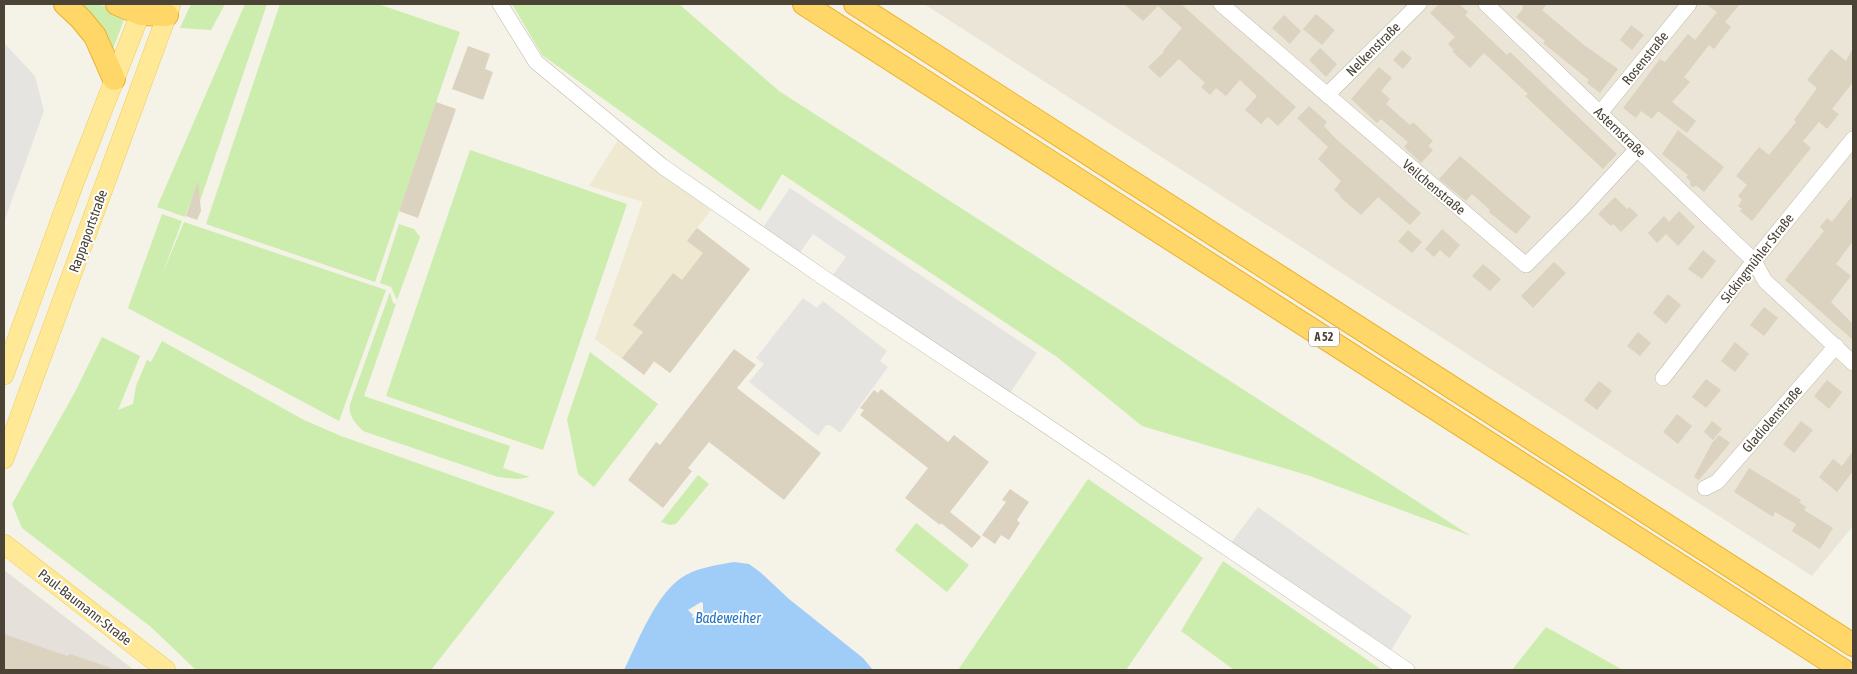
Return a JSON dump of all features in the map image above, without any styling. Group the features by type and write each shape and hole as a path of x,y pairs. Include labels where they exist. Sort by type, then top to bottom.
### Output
{"highway":[{"path":"65,4 95,36 114,79"},
{"path":"117,4 155,8"},
{"name":"A 52","path":"804,4 1843,670"},
{"name":"A 52","path":"855,4 1853,645"}],"main road":[{"path":"4,375 114,79 155,8"},
{"name":"Rappaportstraße","path":"4,459 155,8"},
{"name":"Paul-Baumann-Straße","path":"4,544 166,670"}],"street":[{"path":"500,4 536,62 662,166 824,278 1028,413 1407,670"},
{"name":"Veilchenstraße","path":"1221,4 1526,265 1580,211 1637,149"},
{"name":"Nelkenstraße","path":"1327,95 1419,4"},
{"name":"Asternstraße","path":"1486,4 1754,261"},
{"name":"Rosenstraße","path":"1600,113 1689,4"},
{"name":"Sickingmühler Straße","path":"1663,378 1754,261 1853,139"},
{"path":"1754,261 1765,281 1853,363"},
{"name":"Gladiolenstraße","path":"1705,488 1717,482 1836,346"}],"shaded area":[{"path":"924,4 1853,4 1853,526 1812,576"},
{"path":"4,43 35,76 44,111 4,222"},
{"path":"618,140 711,210 697,228 750,269 670,373 654,362 644,375 595,339 643,202 589,186"},
{"path":"790,188 1037,353 1008,396 832,276 846,257 813,234 799,254 762,229"},
{"path":"803,298 817,308 823,301 887,351 880,361 888,367 840,433 830,425 826,425 818,436 749,382 764,364 756,358"},
{"path":"1258,507 1412,616 1390,652 1230,544"},
{"path":"4,570 134,670 4,670"}],"green space":[{"path":"76,4 98,4 123,13 125,17 113,49"},
{"path":"191,4 225,4 211,30 180,28"},
{"path":"245,4 267,4 200,201 192,198 185,217 157,207"},
{"path":"280,4 378,4 460,32 375,282 206,224"},
{"path":"512,4 679,4 779,91 1471,536 1310,476 1142,426 1057,357 782,174 760,211 542,55"},
{"path":"470,150 627,204 543,450 386,396"},
{"path":"162,214 182,221 162,275 184,222 386,290 339,421 128,308"},
{"path":"399,224 414,229 420,237 397,300 391,287 380,283"},
{"path":"390,292 393,303 396,304 364,396 510,446 503,468 530,477 518,479 498,477 363,431 355,422 350,412 350,404"},
{"path":"102,337 140,356 118,410 133,404 136,386 147,360 151,362 162,341 304,420 341,436 555,512 431,670 196,670 151,627 22,528 12,504 75,392"},
{"path":"590,352 658,404 594,487 578,474 567,419"},
{"path":"698,475 709,484 676,524 670,525 661,522"},
{"path":"1088,479 1203,558 1126,670 958,670"},
{"path":"916,523 969,565 947,592 895,550"},
{"path":"1223,561 1382,670 1234,670 1181,631"},
{"path":"1546,627 1623,670 1512,670"}],"water":[{"name":"Badeweiher","path":"734,562 749,564 760,572 789,599 863,658 873,670 624,670 657,604 676,582 697,570"}],"pier":[{"path":"701,602 703,603 703,618 692,617 693,615 688,610"}],"building":[{"path":"1124,4 1181,4 1296,107 1278,126 1268,117 1261,124 1245,110 1257,96 1240,80 1226,96 1216,88 1210,95 1201,87 1205,83 1179,59 1160,78 1148,67 1164,52 1182,28 1158,6 1143,21"},
{"path":"1439,4 1459,4 1468,12 1465,15 1507,55 1510,52 1617,154 1603,169 1525,96 1528,94 1484,53 1470,68 1452,51 1454,50 1448,44 1455,37 1430,13"},
{"path":"1522,4 1547,4 1542,10 1584,45 1618,69 1600,93 1587,83 1589,80 1543,43 1545,41 1516,17 1523,9"},
{"path":"1706,4 1740,4 1725,22 1731,27 1714,49 1709,45 1684,77 1690,82 1672,102 1696,121 1687,133 1658,111 1652,119 1641,111 1636,118 1623,108 1660,59 1665,62 1688,34 1695,40 1717,12"},
{"path":"1316,14 1335,30 1322,45 1303,29"},
{"path":"1284,15 1301,31 1290,44 1272,28"},
{"path":"1631,25 1644,35 1632,50 1620,40"},
{"path":"468,46 490,54 485,69 493,72 483,100 452,89"},
{"path":"1320,48 1337,64 1326,77 1309,60"},
{"path":"1853,48 1853,82 1832,109 1839,114 1827,129 1819,122 1803,141 1811,148 1752,221 1740,211 1742,209 1738,206 1742,200 1738,196 1747,185 1736,176 1759,147 1769,155 1796,122 1794,120 1817,88 1807,80 1831,49 1846,61"},
{"path":"1402,50 1412,58 1403,69 1393,60"},
{"path":"1379,67 1392,78 1381,91 1390,99 1386,104 1410,125 1413,122 1433,141 1428,146 1433,150 1421,163 1404,147 1408,142 1381,119 1377,123 1351,99"},
{"path":"436,102 456,109 418,218 399,211"},
{"path":"1309,106 1327,122 1324,126 1335,138 1421,213 1410,225 1378,197 1361,215 1334,190 1341,181 1318,159 1328,147 1297,118"},
{"path":"1678,130 1724,167 1704,192 1697,186 1691,187 1690,181 1686,177 1688,175 1662,154"},
{"path":"1460,156 1531,217 1516,234 1489,212 1490,210 1472,194 1466,201 1439,179"},
{"path":"198,181 201,211 197,220 186,216"},
{"path":"1853,195 1853,241 1836,264 1851,276 1831,302 1853,324 1853,340 1785,280 1824,231 1820,227 1827,218 1832,222"},
{"path":"1615,197 1627,209 1629,207 1638,215 1621,232 1598,214"},
{"path":"1679,211 1695,227 1678,246 1666,234 1657,243 1648,233 1664,216 1669,222"},
{"path":"697,228 750,269 670,373 654,361 644,375 622,358 643,332 633,325 673,273 682,280 703,253 687,241"},
{"path":"1442,229 1460,245 1449,258 1440,250 1434,257 1425,249"},
{"path":"1408,230 1422,242 1412,253 1398,241"},
{"path":"1703,250 1716,261 1702,279 1688,269"},
{"path":"1554,262 1566,273 1533,308 1521,296"},
{"path":"1483,264 1501,279 1490,291 1472,276"},
{"path":"1668,294 1681,305 1666,324 1653,313"},
{"path":"1764,307 1778,318 1764,336 1750,325"},
{"path":"1638,332 1651,343 1640,356 1627,346"},
{"path":"1735,342 1749,354 1735,372 1721,361"},
{"path":"734,349 756,365 737,388 821,453 784,500 709,442 688,468 692,471 663,508 628,480 656,442 660,445"},
{"path":"1706,379 1721,390 1706,408 1692,397"},
{"path":"1827,380 1842,392 1829,409 1814,396"},
{"path":"1599,381 1612,391 1597,410 1584,400"},
{"path":"881,389 948,442 954,435 989,462 950,512 981,537 972,548 905,498 928,468 860,415 864,410 860,408 874,390 878,393"},
{"path":"1677,414 1692,426 1678,444 1663,432"},
{"path":"1712,421 1722,429 1713,440 1704,432"},
{"path":"1801,421 1813,430 1794,453 1783,444"},
{"path":"1719,435 1730,443 1699,480 1694,477 1712,443"},
{"path":"1853,451 1853,471 1837,492 1819,477 1833,459 1842,466"},
{"path":"1749,468 1801,500 1799,502 1806,507 1804,510 1833,528 1820,549 1792,531 1796,524 1775,512 1773,517 1734,492"},
{"path":"1010,489 1029,502 1017,520 1020,523 1009,540 1001,535 995,544 982,535 1006,502 1002,500"},
{"path":"4,634 67,656 70,654 111,668 111,670 4,670"}]}
